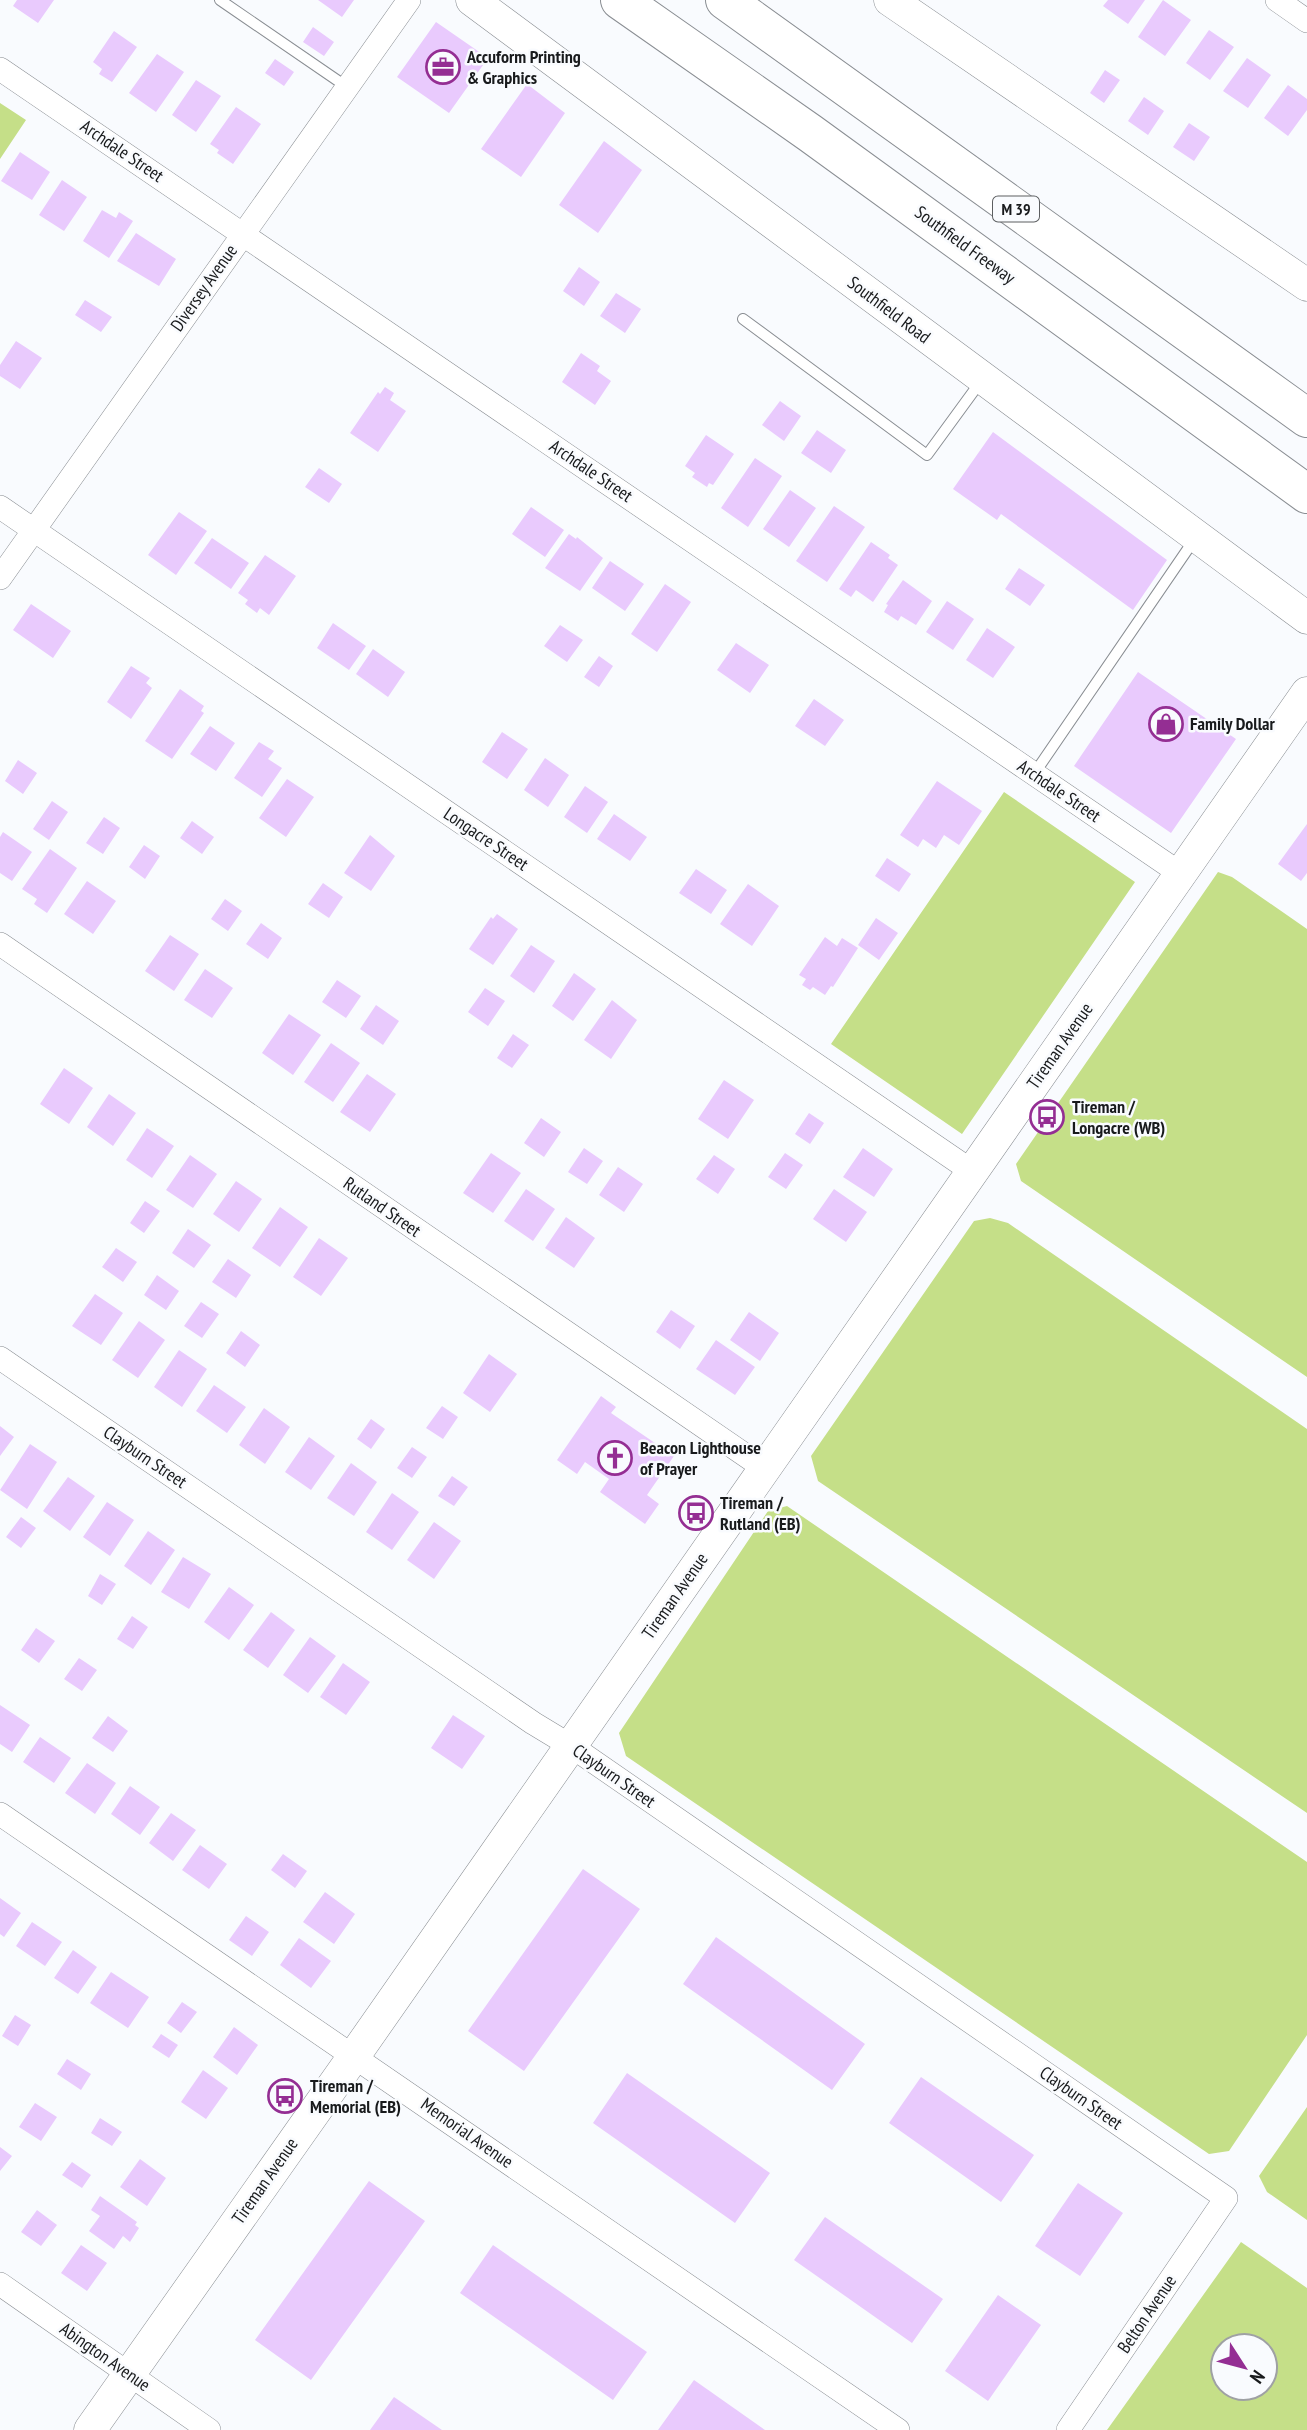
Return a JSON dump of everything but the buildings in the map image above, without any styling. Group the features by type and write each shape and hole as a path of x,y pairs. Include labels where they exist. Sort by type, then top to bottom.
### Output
{"highway":[{"name":"Southfield Freeway","path":"620,0 810,133 1307,494"},
{"name":"M 39","path":"724,0 1307,418"}],"street":[{"name":"Diversey Avenue","path":"0,578 409,0"},
{"name":"Southfield Road","path":"472,0 1307,618"},
{"path":"890,0 1307,285"},
{"path":"1277,0 1307,21"},
{"name":"Archdale Street","path":"0,69 1181,874"},
{"name":"Longacre Street","path":"0,507 973,1172"},
{"name":"Tireman Avenue","path":"90,2430 1307,693"},
{"name":"Rutland Street","path":"0,944 764,1468"},
{"name":"Clayburn Street","path":"0,1358 571,1746 1226,2198"},
{"name":"Memorial Avenue","path":"0,1814 898,2430"},
{"name":"Belton Avenue","path":"1068,2430 1226,2198"},
{"name":"Abington Avenue","path":"0,2284 209,2430"}],"lane":[{"path":"220,0 346,88"},
{"path":"743,319 926,455 983,379"},
{"path":"1034,774 1196,537"}],"green space":[{"path":"0,103 26,120 0,159"},
{"path":"1004,792 1135,882 962,1134 831,1044"},
{"path":"1218,872 1232,877 1307,929 1307,1377 1021,1181 1016,1164"},
{"path":"990,1218 1008,1223 1307,1429 1307,1813 818,1481 811,1456 974,1221"},
{"path":"787,1506 1307,1862 1307,2035 1229,2151 1209,2154 626,1756 619,1733 768,1511"},
{"path":"1307,2107 1307,2220 1267,2192 1259,2176"},
{"path":"1241,2242 1307,2288 1307,2430 1107,2430"}],"place":[{"name":"Accuform Printing & Graphics","path":"443,67"},
{"name":"Family Dollar","path":"1166,724"},
{"name":"Tireman / Longacre (WB)","path":"1047,1117"},
{"name":"Beacon Lighthouse of Prayer","path":"615,1458"},
{"name":"Tireman / Rutland (EB)","path":"696,1513"},
{"name":"Tireman / Memorial (EB)","path":"285,2096"}]}
